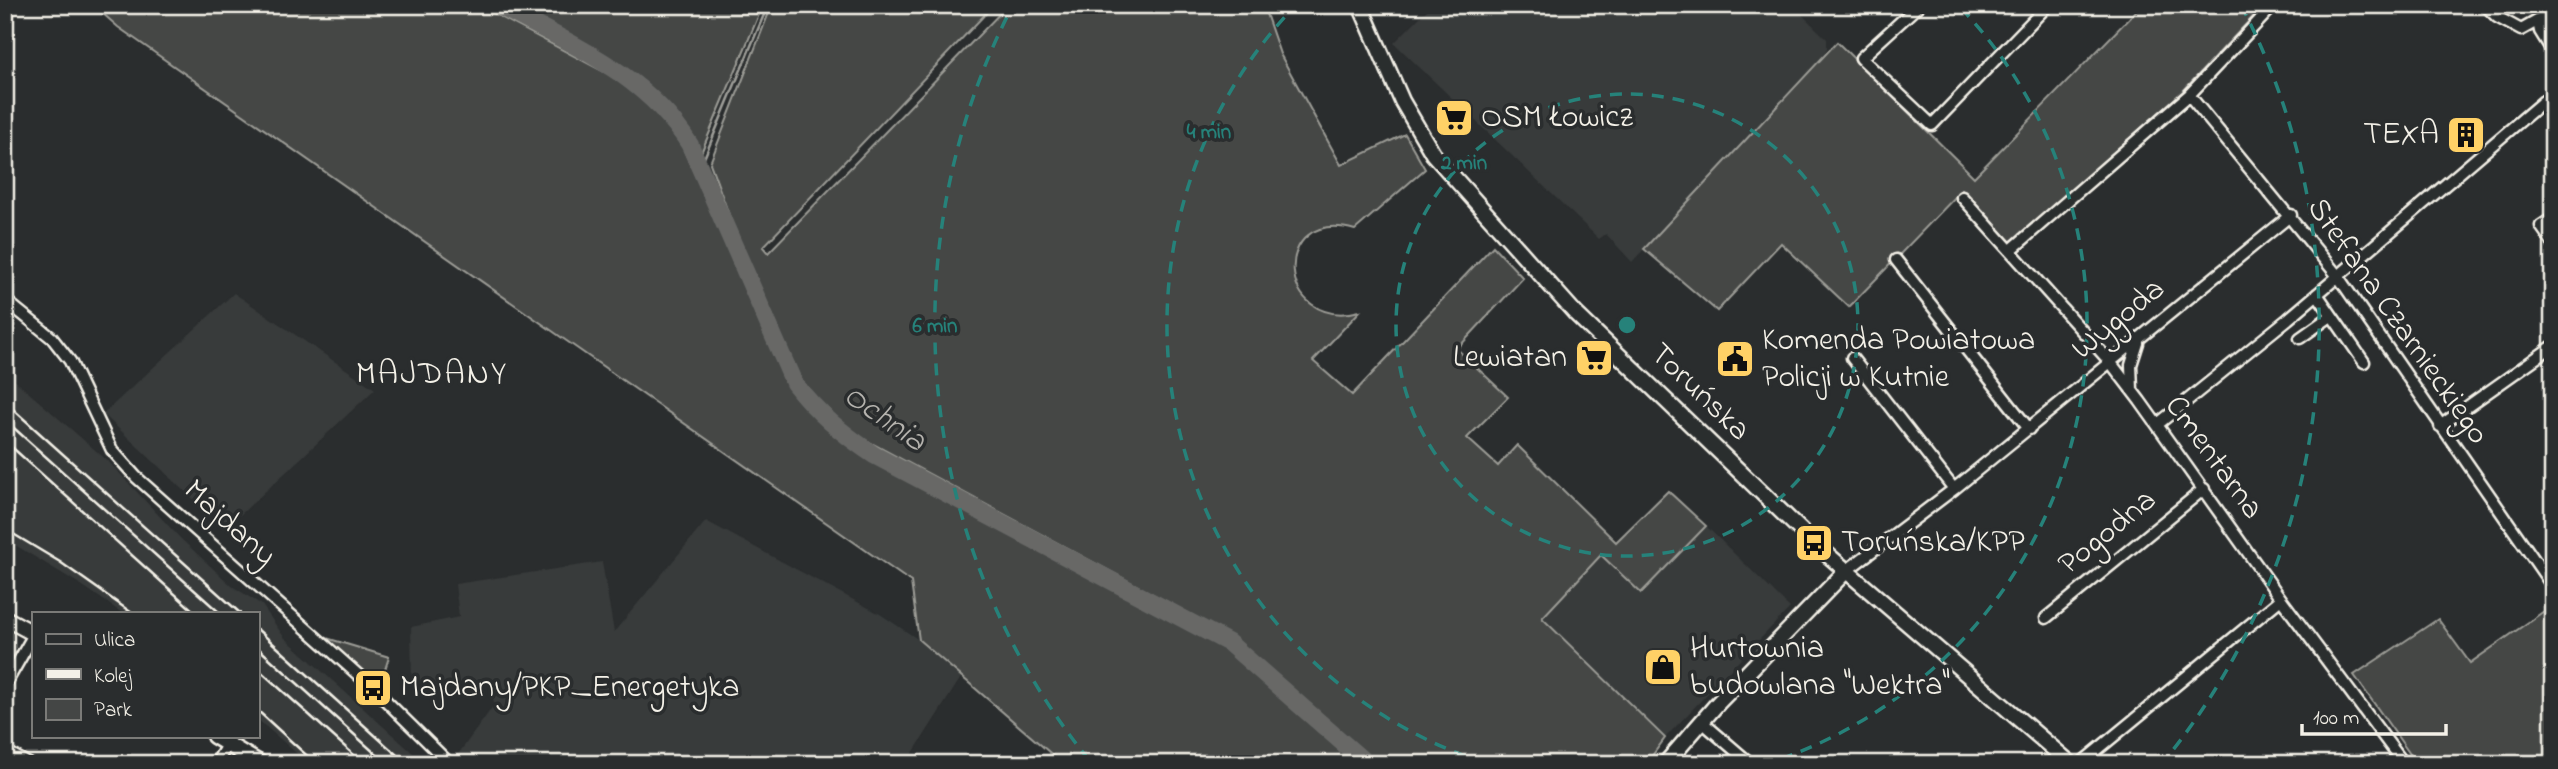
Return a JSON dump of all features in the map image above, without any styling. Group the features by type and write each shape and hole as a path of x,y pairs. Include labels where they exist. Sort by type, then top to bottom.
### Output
{"street":[{"name":"Toruńska","path":"1360,5 1402,101 1433,154 1576,314 1846,571 2071,764"},
{"path":"1919,5 1861,58 1933,125 2048,5"},
{"path":"2011,250 2189,94 2274,5"},
{"path":"2485,5 2497,17 2521,30 2553,12"},
{"path":"2538,22 2540,31 2553,52"},
{"path":"2158,425 2553,93"},
{"name":"Stefana Czarnieckiego","path":"2189,94 2291,215 2337,275 2553,587"},
{"name":"Cmentarna","path":"1962,197 2111,363 2404,764"},
{"name":"Wygoda","path":"1665,764 1701,721 1846,571 2029,429 2291,215"},
{"path":"2553,218 2541,226 2553,243"},
{"path":"1896,260 2029,429"},
{"path":"2317,294 2364,362"},
{"name":"Majdany","path":"5,300 52,338 70,361 112,450 136,477 373,688 450,764"},
{"path":"2300,338 2331,316"},
{"path":"2132,390 2131,365 2139,340"},
{"path":"2440,426 2553,346"},
{"path":"1852,358 1954,489"},
{"name":"Pogodna","path":"2046,618 2204,489"},
{"path":"2080,764 2281,599"},
{"path":"5,618 32,634"},
{"path":"5,685 32,637"},
{"path":"1701,721 1751,764"},
{"path":"218,738 261,764"},
{"path":"216,764 228,743"},
{"path":"5,751 29,764"}],"shaded area":[{"path":"1432,5 1792,5 1827,39 1827,49 1821,59 1632,262 1606,234 1599,239 1394,43"},
{"path":"234,293 375,389 225,529 103,414"},
{"path":"5,372 109,462 180,538 232,586 262,605 284,637 425,764 309,764 259,721 259,612 121,612 5,539"},
{"path":"706,521 880,614 919,640 962,676 906,764 465,764 456,757 494,705 491,683 412,684 411,627 459,617 455,584 602,562 614,632"},
{"name":"Hurtownia budowlana \"Wektra\"","path":"1706,526 1790,608 1665,738 1542,618 1601,555 1641,593"}],"green space":[{"path":"93,5 478,5 612,76 655,109 682,146 783,370 805,407 840,439 876,462 1129,594 1223,647 1357,764 1063,764 919,640 911,582 118,27"},
{"path":"510,5 763,5 701,153 679,119 647,85 606,57"},
{"path":"772,5 994,5 763,247 768,253 1008,5 1263,5 1280,54 1341,165 1405,134 1425,169 1355,230 1327,227 1308,236 1297,251 1294,270 1299,289 1312,304 1332,313 1360,311 1313,361 1352,395 1493,246 1523,278 1457,349 1508,397 1467,438 1498,466 1517,445 1616,542 1668,491 1706,526 1641,593 1601,555 1542,618 1665,738 1646,764 1375,764 1222,631 845,429 806,390 796,371 772,314 753,280 710,163"},
{"path":"2142,5 2264,5 2182,92 2012,243 1962,190 1849,307 1781,243 1717,311 1644,249 1837,42 1974,177"},
{"path":"2547,609 2553,616 2553,764 2417,764 2354,675 2438,619 2470,663"},
{"path":"323,637 389,657 380,685 378,686"}],"waterway":[{"name":"Ochnia","path":"498,5 604,63 651,98 672,120 690,145 794,383 831,422 874,455 1229,643 1367,764"},
{"path":"700,168 768,5"}],"railway":[{"path":"5,402 239,612"},
{"path":"5,420 219,612"},
{"path":"5,441 195,612"},
{"path":"5,529 60,562 131,612"},
{"path":"259,631 407,764"},
{"path":"259,649 387,764"},
{"path":"259,670 364,764"},
{"path":"259,712 316,764"}],"place":[{"name":"OSM Łowicz","path":"1454,118"},
{"name":"TEXA","path":"2466,135"},
{"name":"Lewiatan","path":"1594,358"},
{"name":"Komenda Powiatowa Policji w Kutnie","path":"1735,359"},
{"name":"Toruńska/KPP","path":"1814,543"},
{"name":"Hurtownia budowlana \"Wektra\"","path":"1663,667"},
{"name":"Majdany/PKP_Energetyka","path":"373,688"}],"district":[{"name":"MAJDANY","path":"432,375"}]}
